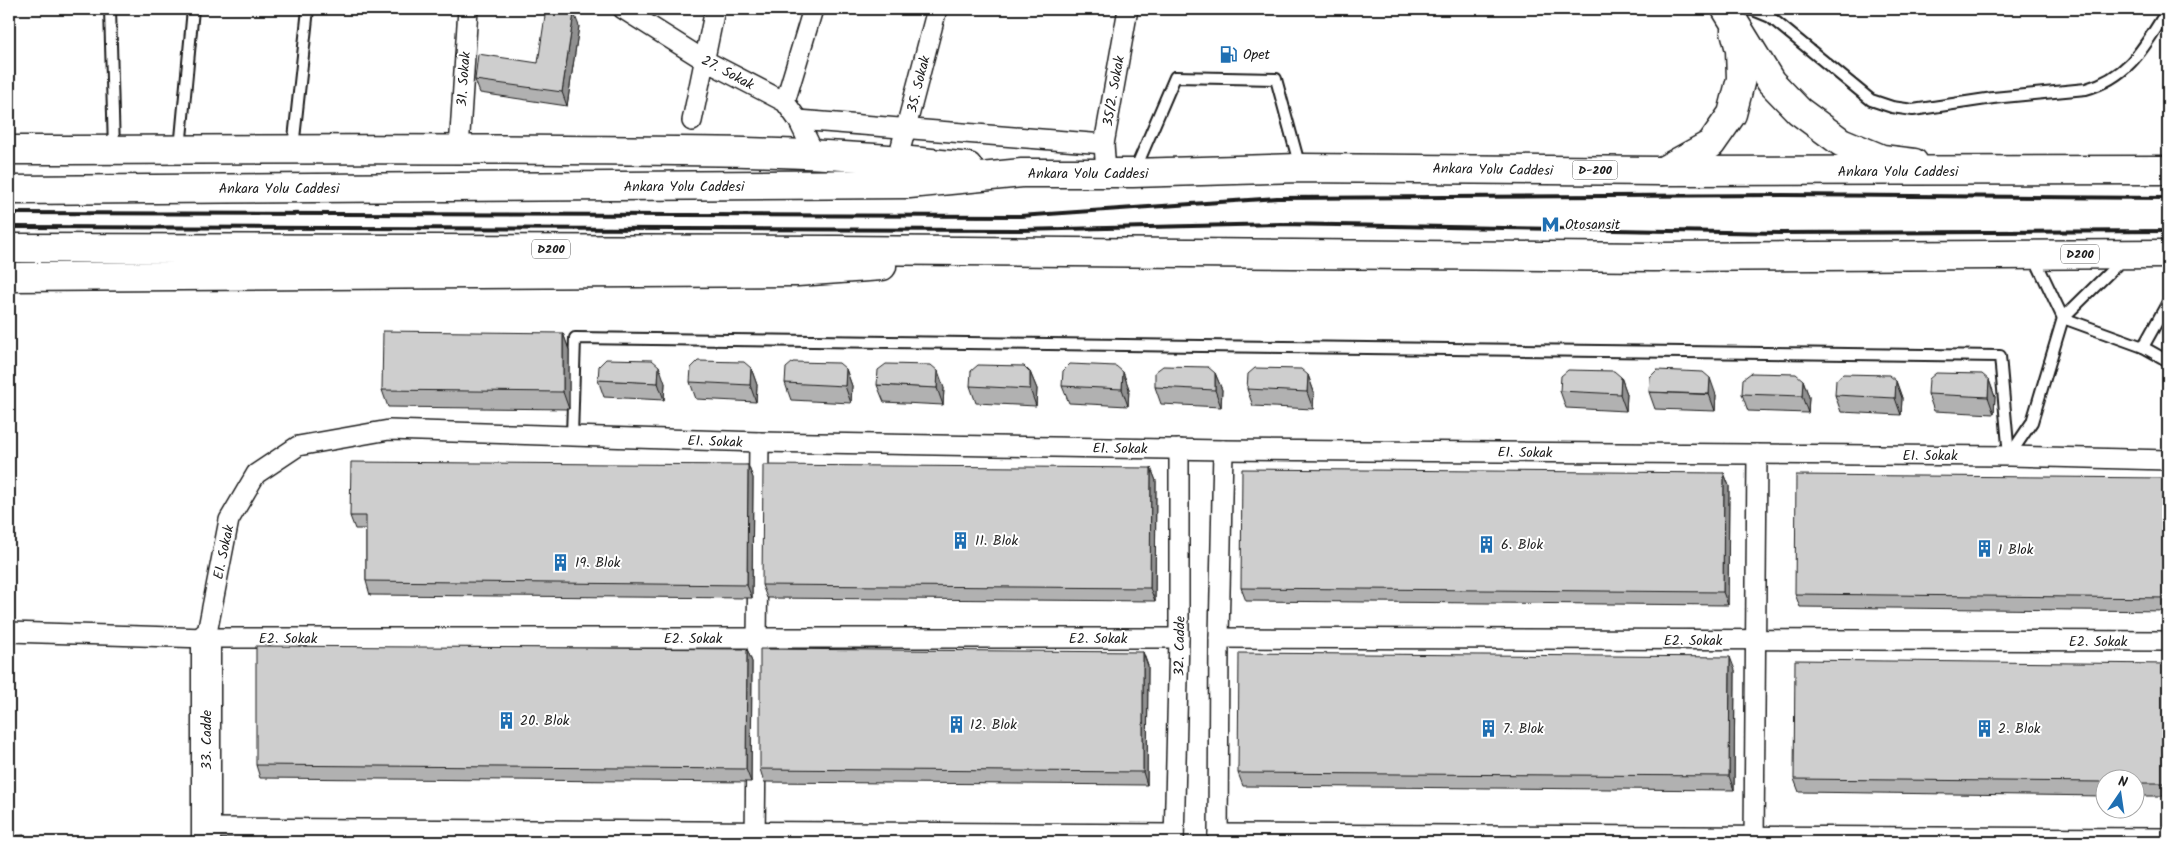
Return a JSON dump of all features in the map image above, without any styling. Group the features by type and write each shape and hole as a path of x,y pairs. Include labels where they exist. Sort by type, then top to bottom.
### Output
{"main road":[{"path":"1662,171 1711,144 1732,114 1741,79 1740,50 1733,12"},
{"path":"1733,12 1771,82 1799,111 1841,142 1882,159 1986,171"},
{"path":"9,150 459,149 814,153 898,158 1022,173"},
{"name":"Ankara Yolu Caddesi","path":"9,190 909,184 1022,173 1133,173 1300,168 1662,171 2168,170"},
{"name":"D200","path":"9,248 1093,252"},
{"path":"9,277 797,272 1093,252 1653,257 2032,254"},
{"name":"D200","path":"2032,254 2168,254"},
{"name":"33. Cadde","path":"206,638 206,835"}],"street":[{"name":"31. Sokak","path":"459,149 468,9"},
{"name":"27. Sokak","path":"623,9 704,60 785,102 798,120 814,153"},
{"path":"692,121 715,9"},
{"path":"785,102 812,9"},
{"name":"35. Sokak","path":"898,158 907,130 937,9"},
{"name":"35/2. Sokak","path":"1106,173 1104,144 1128,9"},
{"path":"798,120 1104,144"},
{"name":"E1. Sokak","path":"206,638 229,520 256,474 298,446 389,430 759,442 1223,450 2009,456 2168,460"},
{"path":"755,837 759,442"},
{"name":"32. Cadde","path":"1174,838 1179,638 1179,449"},
{"path":"1223,450 1219,638 1218,838 2168,838"},
{"path":"1754,839 1757,454"},
{"name":"E2. Sokak","path":"9,632 206,638 1179,638"},
{"name":"E2. Sokak","path":"1219,638 2168,641"},
{"path":"206,835 1174,838"}],"lane":[{"path":"110,9 114,150"},
{"path":"180,150 193,9"},
{"path":"293,149 308,9"},
{"path":"1733,12 1753,10 1770,17 1871,100 1892,107 1913,110 1993,98 2086,89 2097,86 2108,81 2129,66 2138,56 2168,9"},
{"path":"1133,173 1175,77 1276,79 1300,168"},
{"path":"2032,254 2063,318 2143,347 2168,361"},
{"path":"2009,456 2032,422 2063,318 2128,254"},
{"path":"2143,347 2168,302"},
{"path":"572,436 575,338 2000,356 2009,456"}],"building":[{"path":"546,9 574,13 562,92 475,80 478,54 538,63"},
{"path":"383,331 563,333 563,392 382,390"},
{"path":"606,359 652,360 659,366 658,383 598,380 599,366"},
{"path":"698,361 744,362 751,368 750,385 690,382 691,368"},
{"path":"793,362 839,363 846,369 845,386 785,383 786,368"},
{"path":"886,364 931,365 938,371 937,388 877,385 878,370"},
{"path":"1070,364 1116,366 1123,372 1122,389 1062,386 1063,371"},
{"path":"978,365 1024,366 1030,372 1030,389 970,386 971,371"},
{"path":"1163,366 1208,367 1215,373 1215,390 1155,387 1155,372"},
{"path":"1255,368 1301,369 1308,375 1307,392 1247,389 1248,374"},
{"path":"1568,370 1614,371 1621,377 1620,394 1560,391 1561,376"},
{"path":"1657,370 1703,372 1710,378 1709,394 1649,392 1650,377"},
{"path":"1751,373 1796,374 1803,380 1802,396 1742,394 1743,379"},
{"path":"1936,373 1982,374 1989,380 1988,397 1928,394 1929,379"},
{"path":"1843,374 1889,375 1896,381 1895,398 1835,395 1836,380"},
{"name":"19. Blok","path":"351,462 748,465 747,585 366,581 366,516 350,516"},
{"name":"11. Blok","path":"763,465 1151,468 1150,588 762,585"},
{"name":"6. Blok","path":"1242,469 1724,473 1723,592 1241,588"},
{"name":"1 Blok","path":"1796,475 2168,478 2168,598 1795,594"},
{"name":"20. Blok","path":"256,646 747,649 746,769 256,765"},
{"name":"12. Blok","path":"760,649 1143,652 1143,772 760,769"},
{"name":"7. Blok","path":"1239,653 1730,657 1729,776 1238,773"},
{"name":"2. Blok","path":"1795,660 2168,664 2168,783 2144,783 2144,768 2094,768 2094,782 1794,779"},
{"path":"24,835 24,842 9,842 9,836"}],"railway":[{"path":"9,213 1020,216 1277,198 1783,195 2168,198"},
{"path":"9,227 1020,230 1281,224 1779,233 2168,231"}],"place":[{"name":"Opet","path":"1229,54"},
{"name":"Otosansit","path":"1551,224"},
{"name":"11. Blok","path":"961,540"},
{"name":"6. Blok","path":"1487,544"},
{"name":"1 Blok","path":"1984,549"},
{"name":"19. Blok","path":"561,562"},
{"name":"20. Blok","path":"506,720"},
{"name":"12. Blok","path":"956,724"},
{"name":"7. Blok","path":"1489,728"},
{"name":"2. Blok","path":"1984,728"}]}
